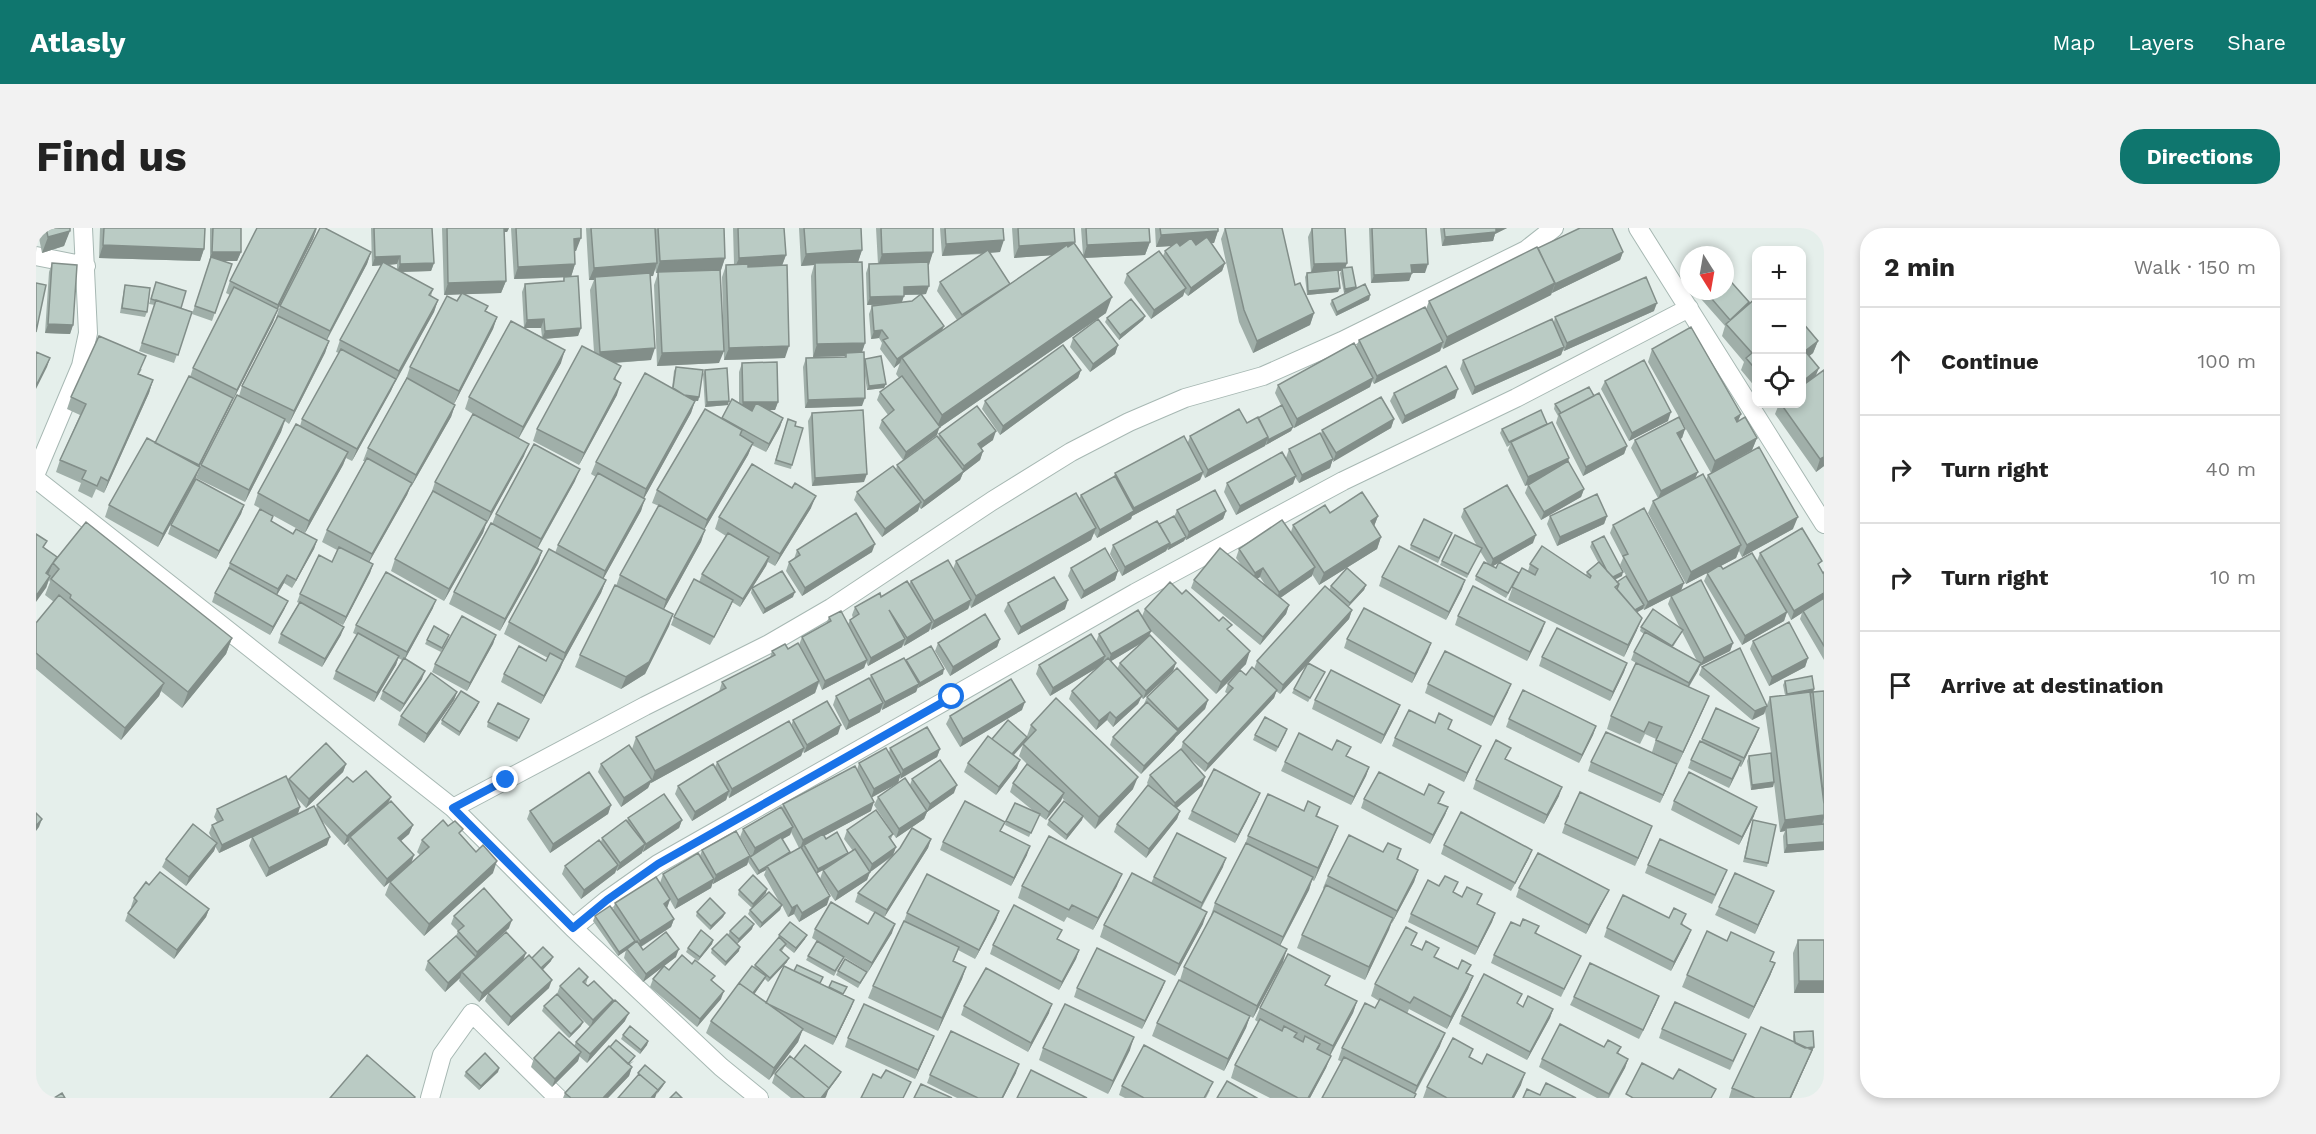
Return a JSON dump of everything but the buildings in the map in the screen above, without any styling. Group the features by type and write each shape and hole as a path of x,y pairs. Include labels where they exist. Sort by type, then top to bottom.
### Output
{"street":[{"path":"36,473 81,366 88,333 83,228"},
{"path":"453,808 645,706 769,644 831,608 992,501 1071,452 1129,422 1185,398 1263,376 1342,341 1526,250 1554,228"},
{"path":"1638,228 1824,524"},
{"path":"36,256 86,266"},
{"path":"573,928 607,900 658,864 1135,593 1343,481 1516,398 1689,308"},
{"path":"36,478 453,808 573,928 721,1067 759,1098"},
{"path":"430,1098 442,1055 472,1013 558,1098"}],"route":[{"path":"506,780 453,808 573,928 607,900 658,864 952,697"}]}
